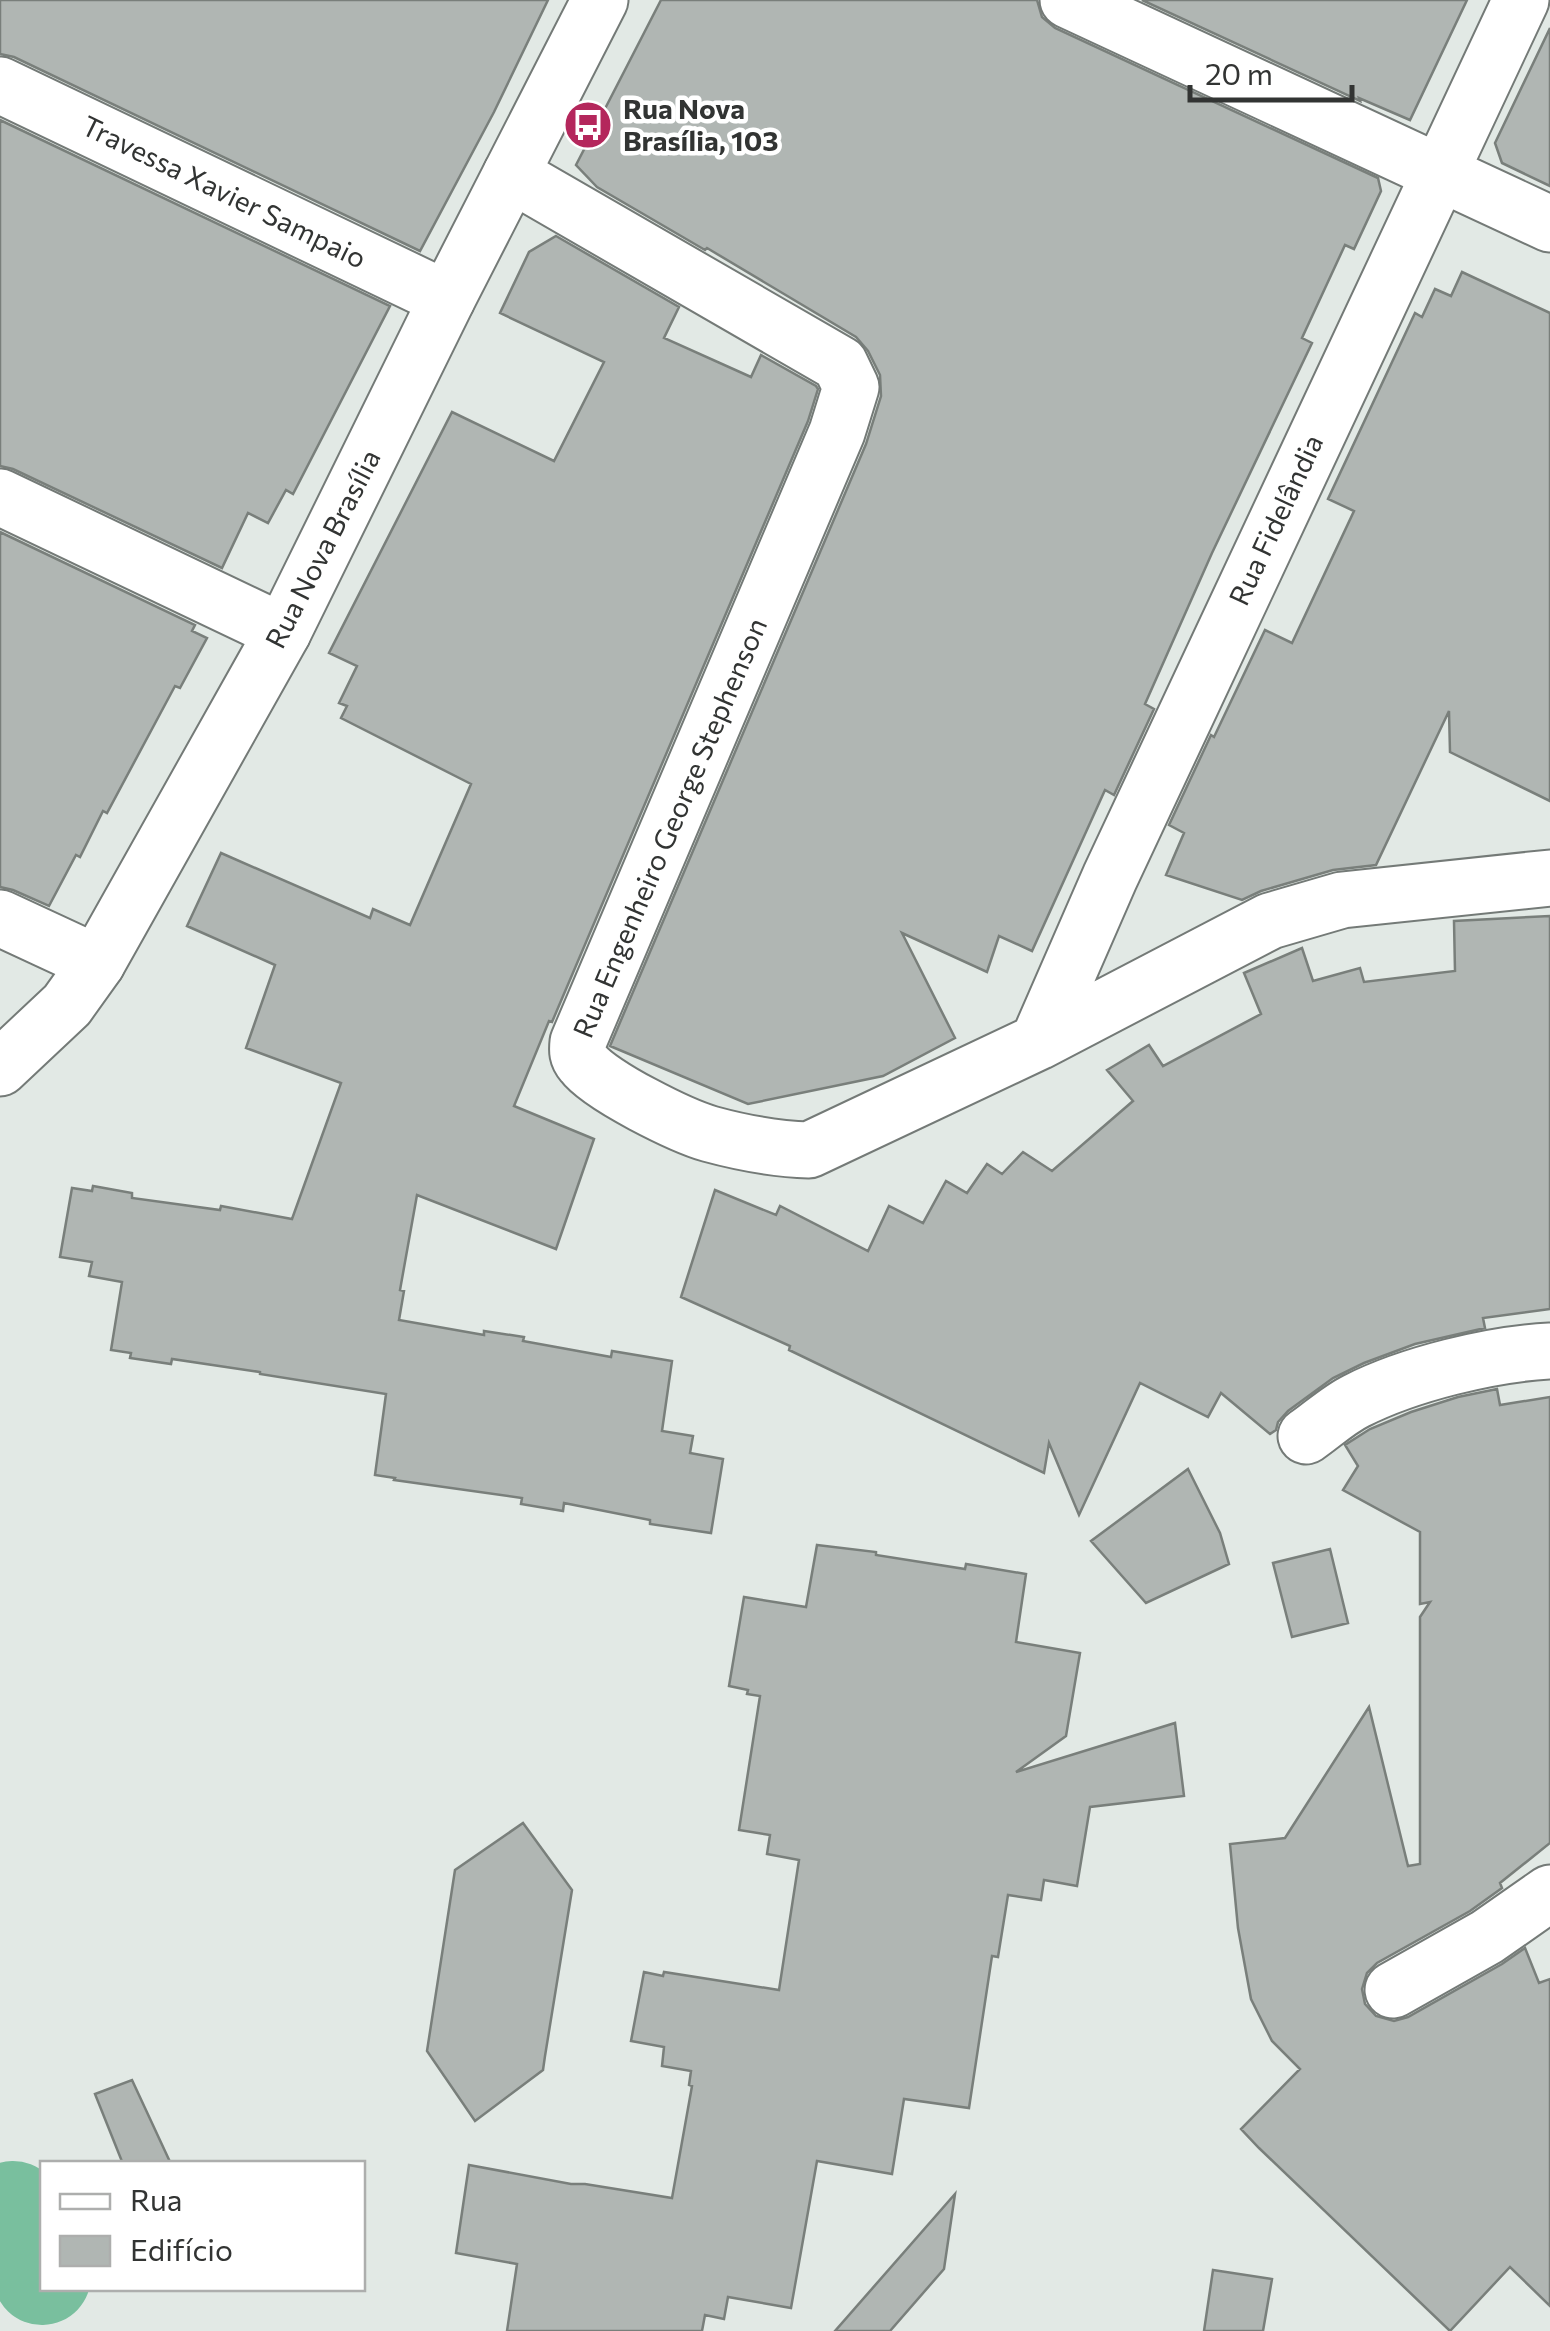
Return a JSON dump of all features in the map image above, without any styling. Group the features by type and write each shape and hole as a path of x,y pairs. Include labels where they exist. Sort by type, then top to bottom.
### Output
{"street":[{"name":"Rua Nova Brasília","path":"0,1068 67,1005 97,963 283,632 600,0"},
{"path":"1068,0 1550,224"},
{"name":"Rua Fidelândia","path":"1038,1042 1110,877 1520,0"},
{"name":"Travessa Xavier Sampaio","path":"0,86 447,299"},
{"name":"Rua Engenheiro George Stephenson","path":"511,174 840,364 852,387 829,450 578,1042 579,1060 589,1070 662,1114 706,1133 770,1148 809,1150 1038,1042 1270,921 1342,900 1550,878"},
{"path":"0,497 283,632"},
{"path":"0,918 97,963"},
{"path":"1306,1436 1354,1402 1407,1380 1521,1352 1550,1350"},
{"path":"1393,1990 1487,1936 1550,1893"}],"building":[{"path":"0,0 548,0 420,251 14,57 0,54"},
{"path":"661,0 1037,0 1042,17 1055,28 1378,178 1381,191 1354,249 1345,245 1302,338 1312,343 1145,704 1154,709 1114,795 1105,790 1032,951 999,936 987,972 902,933 955,1038 883,1076 748,1104 610,1046 866,444 881,396 880,375 856,337 597,187 576,165"},
{"path":"1142,0 1467,0 1410,120 1359,98 1360,101"},
{"path":"1550,28 1550,186 1502,163 1495,143"},
{"path":"0,120 390,306 293,494 286,490 268,523 248,513 222,568 0,466"},
{"path":"556,236 679,307 664,338 751,377 761,355 818,389 808,421 514,1106 594,1139 556,1249 417,1195 400,1290 404,1291 399,1320 484,1335 484,1331 524,1337 523,1341 611,1357 612,1351 672,1361 662,1431 693,1436 690,1453 723,1459 711,1533 650,1524 650,1520 564,1503 563,1511 521,1504 522,1498 375,1475 386,1394 172,1359 171,1364 130,1358 131,1353 111,1350 122,1282 89,1276 92,1262 60,1257 72,1188 92,1191 93,1186 132,1193 132,1198 220,1210 221,1206 292,1219 341,1083 246,1048 275,965 187,926 221,853 370,918 373,909 410,925 471,784 341,718 347,706 339,703 357,666 329,653 452,412 554,461 604,362 500,313 529,252"},
{"path":"1462,272 1550,313 1550,801 1450,752 1449,711 1376,865 1333,870 1242,900 1166,875 1184,833 1169,825 1265,630 1292,643 1354,511 1328,499 1415,313 1422,317 1435,289 1451,296"},
{"path":"0,532 195,625 192,631 207,638 180,688 175,686 107,813 103,811 49,906 0,887"},
{"path":"1550,916 1550,1309 1483,1318 1485,1328 1415,1344 1364,1363 1333,1378 1288,1411 1270,1434 1221,1393 1208,1417 1140,1383 1079,1515 1049,1443 1044,1473 789,1350 790,1346 681,1297 715,1190 776,1215 780,1206 868,1251 889,1206 923,1223 946,1181 967,1193 987,1164 1002,1174 1023,1152 1052,1171 1133,1101 1107,1070 1149,1045 1163,1066 1261,1014 1244,973 1302,948 1313,981 1360,968 1364,982 1455,971 1454,921"},
{"path":"1497,1389 1500,1405 1550,1397 1550,1843 1500,1883 1502,1888 1470,1911 1377,1963 1367,1973 1362,1989 1365,2004 1376,2016 1394,2021 1408,2017 1525,1948 1539,1983 1550,1979 1550,2306 1510,2267 1450,2331 1241,2129 1300,2069 1272,2041 1251,1999 1238,1928 1230,1844 1285,1838 1369,1707 1408,1866 1420,1864 1420,1617 1430,1602 1420,1604 1420,1532 1343,1490 1358,1466 1345,1445 1370,1429 1411,1412"},
{"path":"1188,1469 1220,1533 1229,1564 1146,1603 1091,1541"},
{"path":"817,1545 965,1569 966,1564 1026,1574 1016,1642 1080,1653 1066,1736 1016,1772 1175,1723 1184,1796 1090,1807 1077,1886 1044,1880 1041,1900 1008,1895 998,1957 992,1956 969,2108 904,2099 892,2174 817,2161 791,2308 728,2297 724,2319 705,2315 702,2331 507,2331 517,2264 456,2253 469,2165 672,2198 692,2086 691,2071 662,2066 664,2047 631,2041 644,1972 779,1990 799,1860 767,1854 770,1835 739,1830 760,1696 729,1686 744,1597 806,1607"},
{"path":"1330,1549 1348,1623 1292,1637 1273,1563"},
{"path":"523,1823 572,1890 543,2070 475,2121 427,2051 455,1870"},
{"path":"132,2080 170,2161 122,2161 95,2094"},
{"path":"955,2194 944,2269 890,2331 835,2331"},
{"path":"1213,2270 1272,2279 1263,2331 1204,2331"}],"waterway":[{"path":"13,2210 40,2271"}],"place":[{"name":"Rua Nova Brasília, 103","path":"588,125"}]}
